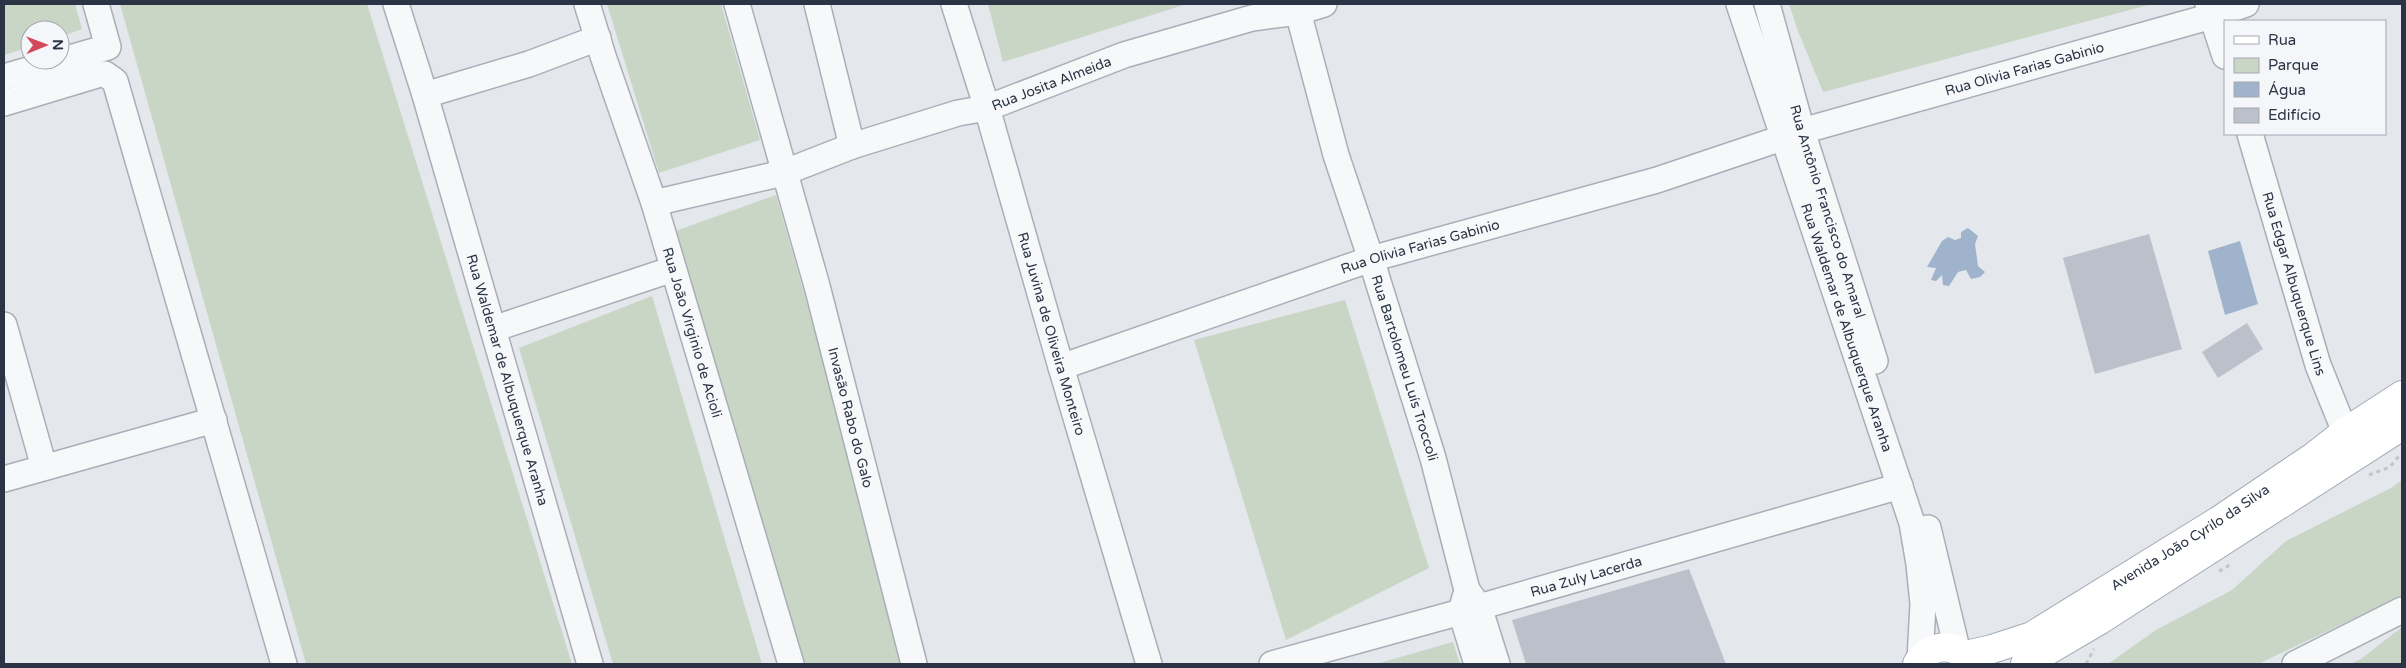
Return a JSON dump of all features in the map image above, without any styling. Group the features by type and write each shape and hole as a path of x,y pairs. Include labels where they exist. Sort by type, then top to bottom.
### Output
{"main road":[{"name":"Avenida João Cyrilo da Silva","path":"1918,662 1937,648 1966,656 2032,636 2218,521 2313,457 2344,432 2402,395"},
{"name":"Avenida João Cyrilo da Silva","path":"2025,664 2100,620 2402,426"}],"street":[{"path":"4,77 108,47 96,4"},
{"name":"Rua Waldemar de Albuquerque Aranha","path":"396,4 425,96 590,664"},
{"name":"Rua João Virginio de Acioli","path":"587,4 654,202 791,664"},
{"name":"Invasão Rabo do Galo","path":"737,4 783,173 817,286 914,664"},
{"path":"817,4 852,146"},
{"name":"Rua Juvina de Oliveira Monteiro","path":"954,4 987,108 1149,664"},
{"name":"Rua Josita Almeida","path":"654,202 783,173 852,146 958,113 987,108 1124,55 1252,18 1324,4"},
{"name":"Rua Waldemar de Albuquerque Aranha","path":"1739,4 1792,134 1912,524 1923,604 1918,662"},
{"name":"Rua Antônio Francisco do Amaral","path":"1767,4 1792,134 1928,527 1966,656"},
{"name":"Rua Olivia Farias Gabinio","path":"1061,367 1371,259 1657,180 1792,134 2210,10 2246,4"},
{"name":"Rua Bartolomeu Luís Troccoli","path":"1297,8 1336,155 1371,259 1433,458 1469,603 1477,664"},
{"path":"2210,10 2224,53"},
{"path":"425,96 529,64 598,38"},
{"path":"4,103 105,74 115,81 284,664"},
{"name":"Rua Edgar Albuquerque Lins","path":"2250,135 2318,365 2344,432"},
{"path":"492,329 673,269"},
{"path":"4,325 44,467"},
{"path":"4,479 214,420"},
{"name":"Rua Zuly Lacerda","path":"1272,664 1469,603 1900,486"},
{"name":"Rua Bartolomeu Luís Troccoli","path":"1469,603 1497,664"},
{"path":"2295,664 2402,610"}],"green space":[{"path":"4,4 75,4 82,29 70,33 70,20 20,20 20,50 4,55"},
{"path":"120,4 367,4 572,664 306,664"},
{"path":"607,4 721,4 760,140 659,173"},
{"path":"988,4 1187,4 1003,62"},
{"path":"1789,4 2152,4 1823,92"},
{"path":"776,195 910,664 797,664 667,234"},
{"path":"652,296 762,664 613,664 519,348"},
{"path":"1345,300 1429,568 1286,640 1194,340"},
{"path":"2402,480 2402,596 2258,664 2108,664 2156,630 2232,590 2286,541 2391,488"},
{"path":"2402,627 2402,664 2350,664 2361,659"},
{"path":"1453,642 1460,664 1376,664"}],"water":[{"path":"1968,228 1978,236 1975,244 1978,266 1985,272 1980,277 1971,279 1966,270 1958,272 1949,286 1943,285 1942,275 1936,281 1931,280 1936,268 1927,267 1942,241 1948,237 1955,240 1961,238 1961,232"},
{"path":"2240,241 2258,304 2225,315 2208,251"}],"building":[{"path":"2149,234 2182,349 2095,374 2063,258"},
{"path":"2247,323 2263,349 2218,378 2202,352"},
{"path":"1689,569 1726,664 1526,664 1512,620"}]}
